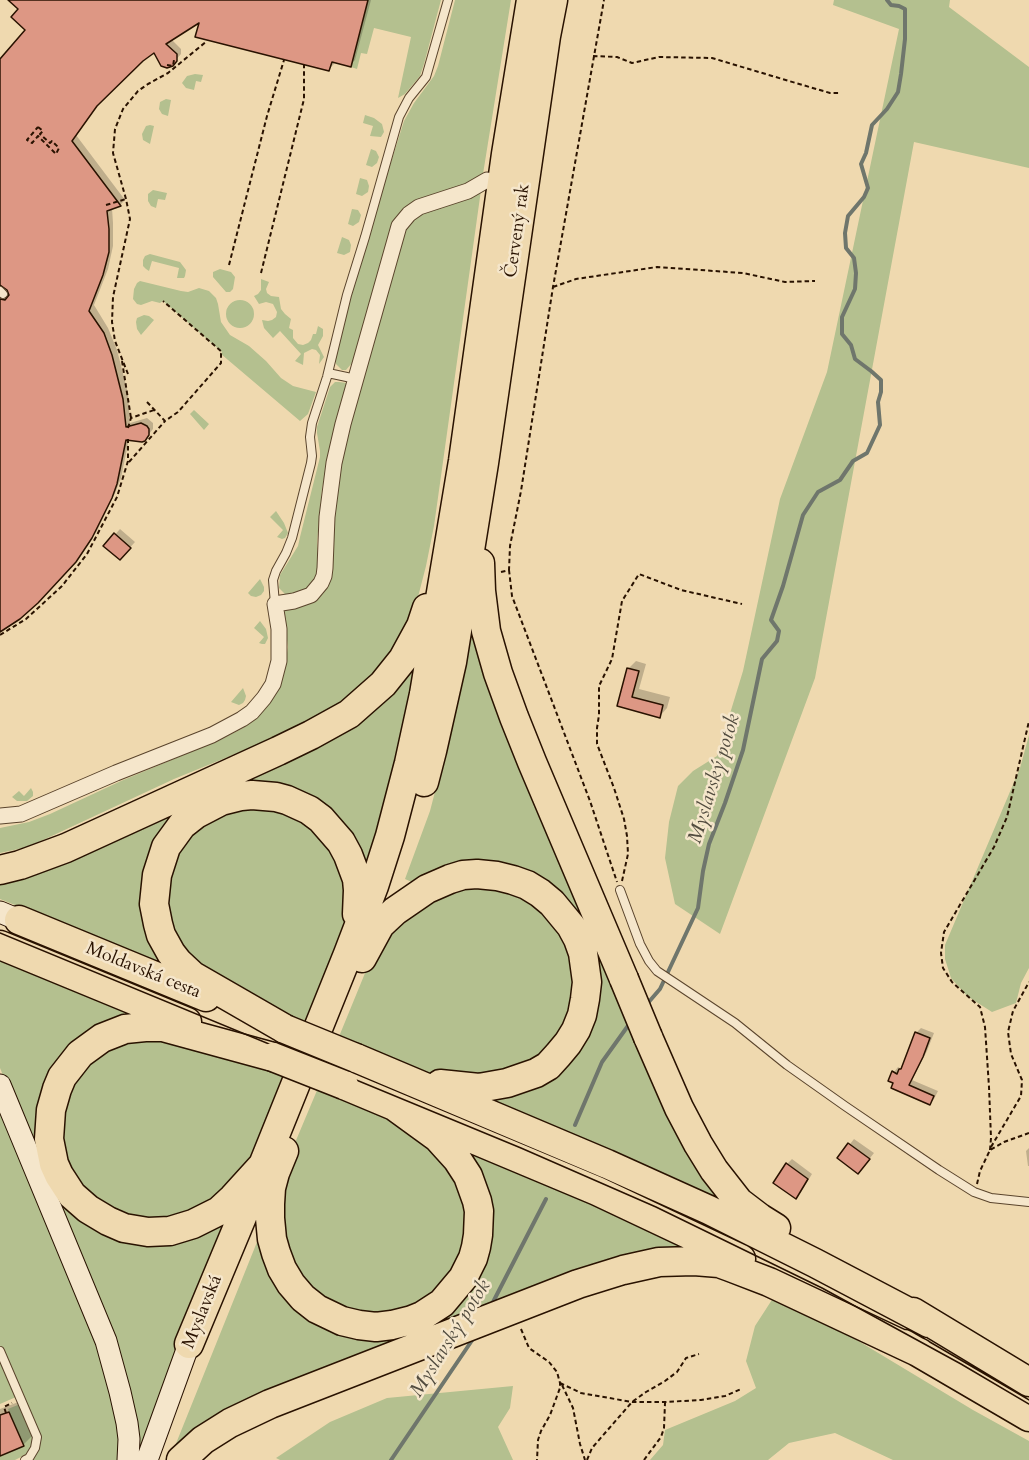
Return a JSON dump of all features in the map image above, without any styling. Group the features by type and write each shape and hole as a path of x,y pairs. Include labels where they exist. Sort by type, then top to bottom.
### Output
{"highway":[{"name":"Červený rak","path":"474,461 506,154 531,0"},
{"name":"Červený rak","path":"474,461 553,0"},
{"path":"487,180 506,154"},
{"path":"474,461 480,537 480,575 486,631 493,657 514,717 648,1037 679,1108 698,1144 714,1170 740,1202 760,1218 848,1269 929,1323"},
{"path":"0,870 20,866 66,848 278,751 349,714 372,695 403,659 422,626 444,530 474,461"},
{"path":"394,1106 438,1138 468,1176 477,1201 478,1235 468,1269 458,1286 442,1303 412,1320 376,1327 359,1325 342,1321 317,1309 303,1298 282,1269 273,1239 269,1169 355,956 409,763 474,461"},
{"path":"355,956 357,879 341,842 321,819 309,810 276,797 240,796 221,801 196,814 182,825 166,847 157,875 154,904 158,924 161,935 178,962 193,976 285,1029 607,1164 709,1210 929,1323 1029,1382"},
{"path":"355,956 380,925 407,902 438,884 456,877 477,874 513,880 540,893 562,914 578,939 583,953 587,982 582,1015 568,1043 548,1066 519,1080 478,1088 448,1086 404,1078"},
{"name":"Moldavská cesta","path":"10,916 285,1029"},
{"name":"Moldavská cesta","path":"0,945 273,1057"},
{"path":"269,1169 219,1211 193,1224 161,1232 115,1225 98,1216 72,1195 54,1164 49,1139 49,1123 57,1089 62,1077 80,1054 96,1042 125,1029 155,1026 172,1028 273,1057 597,1191 702,1239 920,1353 1029,1418"},
{"name":"Myslavská","path":"196,1347 269,1169"},
{"path":"181,1460 203,1440 254,1411 599,1277 643,1265 681,1260 708,1262 730,1267 769,1282 920,1353"}],"street":[{"path":"0,816 21,814 226,728 252,712 268,692 276,674 279,651 279,629 275,604 311,595 324,576 327,517 334,463 399,226 408,214 418,207 468,191 487,180"},
{"path":"0,1085 106,1341 127,1423 128,1460"},
{"name":"Myslavská","path":"147,1460 196,1347"},
{"name":"Myslavská","path":"154,1460 196,1347"}],"lane":[{"path":"275,604 273,580 292,538 311,463 312,423 328,373 347,295 399,117 409,98 426,77 448,0"},
{"path":"328,373 356,379"},
{"path":"620,890 640,944 657,971 735,1023 787,1065 845,1106 974,1192 991,1198 1029,1202"},
{"path":"0,1351 37,1437 35,1448 25,1460"}],"path":[{"path":"604,0 553,287 521,491 510,546 509,570 512,596 590,801 620,890"},
{"path":"128,375 113,331 111,313 130,219 113,153 118,118 129,100 138,91 174,67 207,40"},
{"path":"593,56 617,57 632,63 659,57 712,58 830,93 840,93"},
{"path":"174,60 174,67"},
{"path":"229,265 267,116 284,60"},
{"path":"171,62 174,67"},
{"path":"167,65 174,67"},
{"path":"261,273 304,99 304,65"},
{"path":"38,127 42,131 40,134 59,148 56,154 38,136 32,143 27,140 38,127"},
{"path":"106,205 126,199"},
{"path":"553,287 576,279 657,267 743,273 785,282 815,281"},
{"path":"127,464 165,421 178,412 221,363 222,352 163,301"},
{"path":"121,357 131,418 128,428"},
{"path":"147,402 165,421"},
{"path":"131,418 154,410"},
{"path":"0,635 26,619 62,586 87,554 117,497 127,464 128,439"},
{"path":"480,575 509,570"},
{"path":"620,890 628,854 627,836 614,788 597,744 597,728 599,686 612,659 622,601 639,574 681,590 742,604"},
{"path":"990,1150 989,1086 985,1027 981,1007 952,982 943,968 941,953 944,933 994,847 1007,817 1029,721"},
{"path":"974,1192 990,1150 1021,1096 1022,1080 1011,1054 1008,1032 1013,1011 1029,982"},
{"path":"990,1150 1029,1133"},
{"path":"510,1311 529,1348 549,1362 557,1372 573,1408 580,1444 586,1460"},
{"path":"586,1460 592,1448 632,1402 665,1381 677,1371 686,1358 699,1354"},
{"path":"560,1383 581,1393 632,1402 701,1400 725,1396 741,1389"},
{"path":"537,1460 538,1440 550,1415 560,1383"},
{"path":"6,1413 4,1407 21,1399"},
{"path":"644,1460 661,1437 666,1402"}],"green space":[{"path":"368,0 441,0 420,76 405,94 398,98 411,37 374,28 367,54 361,53 357,69 351,67"},
{"path":"455,0 511,0 483,174 474,181 413,204 352,363 346,370 342,370 336,364 335,359 341,328 381,194 404,121 434,76 438,66"},
{"path":"834,0 950,0 949,7 1029,67 1029,168 914,142 815,678 720,934 675,904 665,858 669,822 678,786 693,771 717,756 743,671 780,499 827,372 899,29 833,5"},
{"path":"203,75 201,82 196,81 194,90 186,88 182,83 187,76"},
{"path":"166,99 171,100 168,116 162,114 159,109 160,102"},
{"path":"365,115 382,124 384,132 381,137 370,136 373,126 363,123"},
{"path":"146,126 154,126 150,144 143,140 142,134"},
{"path":"371,149 376,151 379,157 377,163 372,167 366,165"},
{"path":"360,178 367,180 369,186 368,192 362,196 356,194"},
{"path":"153,190 167,193 165,200 158,199 156,208 148,201 148,194"},
{"path":"481,190 434,526 426,566 418,597 402,638 376,674 344,702 296,729 174,779 41,841 0,853 0,828 29,822 50,814 121,781 224,738 256,719 268,705 286,659 288,647 283,611 310,603 331,557 339,462 405,229 421,213"},
{"path":"352,209 358,210 361,215 359,222 353,226 348,224"},
{"path":"342,237 349,240 351,245 350,252 344,255 337,253"},
{"path":"150,254 180,262 186,270 184,278 177,278 179,268 152,261 149,271 146,269 143,266 143,260"},
{"path":"220,269 231,272 235,277 233,289 230,292 226,292 213,277 213,272"},
{"path":"261,279 269,282 267,293 279,297 281,309 291,319 289,328 293,330 293,338 298,344 308,343 313,334 316,334 318,326 323,329 323,336 318,345 324,357 319,364 320,355 312,349 304,353 303,365 295,361 301,354 280,331 273,338 264,328 262,320 272,320 276,317 277,312 273,304 266,302 259,304 254,296 261,290"},
{"path":"140,281 181,291 188,292 199,288 209,291 216,298 221,322 230,335 249,346 281,378 293,386 316,392 308,414 300,421 163,301 137,304 133,299 134,289"},
{"path":"240,300 250,304 254,314 250,324 240,328 230,324 226,314 230,304"},
{"path":"144,315 154,320 141,335 136,322 137,318"},
{"path":"335,382 347,383 332,437 322,489 317,542 318,566 315,580 310,588 301,594 286,595 279,588 280,575 298,546 320,457 317,427 330,387"},
{"path":"194,410 209,424 204,430 190,414"},
{"path":"276,511 288,533 282,539 277,537 283,530 270,517"},
{"path":"260,579 264,591 256,597 251,596 248,593"},
{"path":"260,621 266,629 268,638 265,644 259,643 264,637 254,628"},
{"path":"473,629 721,1197 718,1201 488,1101 523,1087 593,997 541,886 414,883 405,879 430,811"},
{"path":"417,657 407,729 367,868 287,794 166,834 166,966 0,899 0,878 229,781"},
{"path":"243,688 246,696 243,703 239,705 231,702"},
{"path":"1029,735 1029,968 1021,983 1016,1003 992,1012 967,996 951,978 945,959 945,945 1020,768"},
{"path":"31,788 33,796 27,801 17,801 12,797 19,791 24,796"},
{"path":"235,805 292,809 341,854 349,922 309,1027 202,974 162,918 179,841"},
{"path":"454,886 515,888 570,940 575,1010 542,1061 452,1080 412,1069 338,1039 379,939"},
{"path":"0,958 136,1013 43,1103 88,1220 227,1216 208,1282 142,1443 139,1445 137,1445 40,1165 0,1068"},
{"path":"155,1034 290,1077 244,1177 189,1217 127,1221 80,1190 60,1146 69,1084 105,1047"},
{"path":"318,1088 393,1121 429,1142 466,1192 468,1248 440,1293 396,1316 346,1313 303,1285 279,1232 284,1169"},
{"path":"0,1100 110,1378 122,1460 25,1460 37,1443 0,1351"},
{"path":"469,1152 588,1201 698,1251 679,1254 179,1448 175,1446 257,1242 260,1242 344,1331 465,1292"},
{"path":"777,1292 973,1410 1029,1441 1029,1460 893,1460 835,1433 789,1443 768,1460 650,1460 663,1445 665,1430 735,1401 756,1388 746,1361 755,1326"},
{"path":"0,1357 16,1397 0,1404"},
{"path":"513,1386 510,1408 498,1427 513,1460 280,1460 276,1458 330,1422 387,1398"},
{"path":"20,1404 33,1436 32,1447 26,1454 15,1460 0,1460 0,1456 24,1446 8,1409"}],"building":[{"path":"8,0 368,0 351,67 332,62 329,71 195,37 199,23 166,44 177,54 177,61 173,66 167,68 161,66 154,53 143,61 97,106 72,141 121,206 107,211 109,252 89,311 104,333 112,355 123,399 126,427 141,423 149,429 149,435 142,442 126,440 112,498 92,538 76,562 38,603 0,632 0,299 5,300 9,295 7,290 0,285 0,59 25,30 11,17 18,9"},
{"path":"114,533 131,548 120,560 103,546"},
{"path":"627,668 639,671 632,697 663,705 660,718 617,706"},
{"path":"915,1032 930,1038 909,1085 934,1096 930,1105 891,1088 893,1083 888,1081 892,1071 897,1074 901,1069"},
{"path":"848,1143 870,1159 858,1174 837,1158"},
{"path":"786,1163 808,1179 796,1199 773,1183"},
{"path":"9,1412 24,1446 0,1456 0,1415"}],"waterway":[{"name":"Myslavský potok","path":"647,1004 660,989 698,908 709,844 743,750 762,659 777,641 779,631 771,620 803,515 818,492 840,480 853,461 867,453 880,425 878,402 881,380 855,359 851,345 842,334 842,317 855,289 856,273 854,258 846,248 845,233 848,216 864,197 868,188 861,164 866,153 872,125 887,109 898,92 901,74 905,39 905,9 891,5 887,0"},
{"name":"Myslavský potok","path":"575,1125 602,1062 630,1023"},
{"name":"Myslavský potok","path":"491,1306 546,1199"},
{"name":"Myslavský potok","path":"391,1460 475,1336"}],"tram line":[{"path":"0,933 521,1148 656,1207 822,1288 1029,1404"}]}
